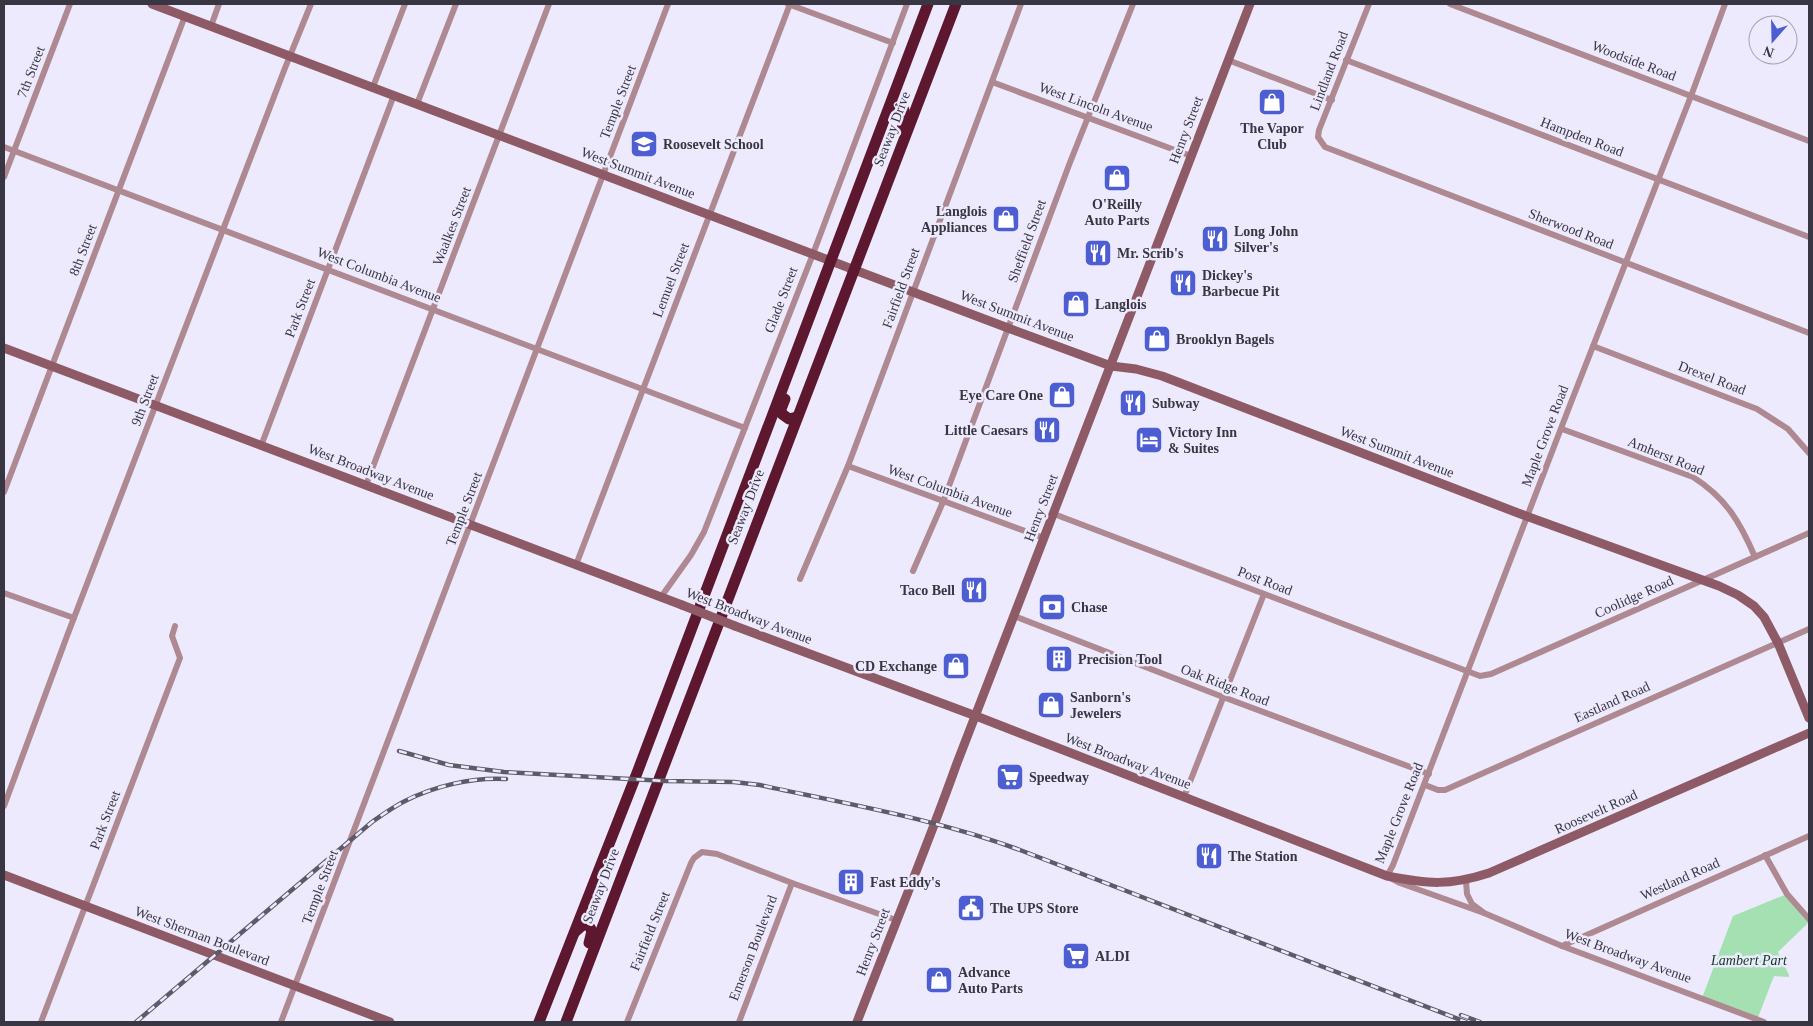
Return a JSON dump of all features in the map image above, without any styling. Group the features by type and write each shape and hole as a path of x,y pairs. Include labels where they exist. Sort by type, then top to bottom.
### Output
{"highway":[{"name":"Seaway Drive","path":"539,1022 634,782 928,4"},
{"name":"Seaway Drive","path":"566,1022 956,4"},
{"path":"863,246 865,227 906,115 900,108 895,108 885,118"},
{"path":"797,417 785,418 781,409 832,261"},
{"path":"560,1022 592,931 589,926 584,924 575,932"}],"street":[{"name":"7th Street","path":"4,177 70,4"},
{"name":"West Summit Avenue","path":"152,4 1008,328 1111,366 1136,369 1162,376 1527,516 1701,580 1738,596 1754,606 1764,617 1778,643 1809,718"},
{"path":"210,26 219,4"},
{"name":"9th Street","path":"4,806 74,618 311,4"},
{"path":"373,87 405,4"},
{"path":"417,104 456,4"},
{"name":"Waalkes Street","path":"366,485 549,4"},
{"name":"Temple Street","path":"281,1022 668,4"},
{"path":"789,4 893,43"},
{"name":"Lemuel Street","path":"576,565 789,4"},
{"name":"Glade Street","path":"661,597 691,555 704,532 813,254 907,4"},
{"name":"Fairfield Street","path":"800,579 848,466 1022,4"},
{"name":"Sheffield Street","path":"913,571 943,502 1069,165 1133,4"},
{"name":"Henry Street","path":"857,1022 896,920 936,824 1014,616 1250,4"},
{"name":"Lindland Road","path":"1325,147 1318,137 1319,130 1369,4"},
{"name":"Woodside Road","path":"1450,4 1809,141"},
{"name":"Maple Grove Road","path":"1387,876 1394,865 1725,4"},
{"name":"8th Street","path":"4,492 185,16"},
{"path":"1228,60 1332,100"},
{"name":"Hampden Road","path":"1346,60 1809,236"},
{"name":"West Lincoln Avenue","path":"992,82 1191,156"},
{"name":"Park Street","path":"262,446 394,95"},
{"name":"West Columbia Avenue","path":"4,147 745,428"},
{"name":"Sherwood Road","path":"1325,147 1809,333"},
{"name":"Drexel Road","path":"1593,346 1757,410 1788,429 1809,453"},
{"name":"West Broadway Avenue","path":"4,348 976,716 1387,876 1400,883 1484,913 1562,946 1764,1022"},
{"name":"Amherst Road","path":"1562,429 1693,477 1701,482 1728,507 1742,526 1755,557"},
{"name":"West Columbia Avenue","path":"848,466 1044,538"},
{"name":"Post Road","path":"1054,514 1468,671"},
{"name":"Coolidge Road","path":"1468,671 1480,676 1491,674 1809,533"},
{"path":"4,593 74,618"},
{"path":"1184,797 1264,594"},
{"name":"Oak Ridge Road","path":"1014,616 1429,774"},
{"name":"Park Street","path":"41,1022 180,658 172,636 174,626"},
{"name":"Eastland Road","path":"1425,784 1438,790 1445,790 1809,629"},
{"name":"Roosevelt Road","path":"1387,876 1442,884 1466,881 1508,866 1809,733"},
{"name":"Westland Road","path":"1562,946 1809,836"},
{"name":"Fairfield Street","path":"627,1022 694,858 702,852 717,854 792,883"},
{"path":"1766,855 1787,894 1809,919"},
{"name":"West Sherman Boulevard","path":"4,875 390,1022"},
{"name":"West Broadway Avenue","path":"1466,881 1467,894 1472,904 1484,913"},
{"path":"792,883 896,920"},
{"name":"Emerson Boulevard","path":"739,1022 792,883"}],"green space":[{"name":"Lambert Part","path":"1787,894 1809,919 1809,922 1778,952 1789,977 1774,976 1757,1020 1702,998 1733,916"}],"railway":[{"path":"399,751 449,765 504,772 666,781 734,782 760,785 956,829 1020,850 1466,1022"},
{"path":"136,1022 372,822 388,811 401,803 441,787 480,779 506,779"},
{"path":"1461,1015 1480,1022"}],"place":[{"name":"The Vapor Club","path":"1272,102"},
{"name":"Roosevelt School","path":"644,144"},
{"name":"O'Reilly Auto Parts","path":"1117,178"},
{"name":"Langlois Appliances","path":"1006,219"},
{"name":"Long John Silver's","path":"1215,239"},
{"name":"Mr. Scrib's","path":"1098,253"},
{"name":"Dickey's Barbecue Pit","path":"1183,283"},
{"name":"Langlois","path":"1076,304"},
{"name":"Brooklyn Bagels","path":"1157,339"},
{"name":"Eye Care One","path":"1062,395"},
{"name":"Subway","path":"1133,403"},
{"name":"Little Caesars","path":"1047,430"},
{"name":"Victory Inn & Suites","path":"1149,440"},
{"name":"Taco Bell","path":"974,590"},
{"name":"Chase","path":"1052,607"},
{"name":"Precision Tool","path":"1059,659"},
{"name":"CD Exchange","path":"956,666"},
{"name":"Sanborn's Jewelers","path":"1051,705"},
{"name":"Speedway","path":"1010,777"},
{"name":"The Station","path":"1209,856"},
{"name":"Fast Eddy's","path":"851,882"},
{"name":"The UPS Store","path":"971,908"},
{"name":"ALDI","path":"1076,956"},
{"name":"Advance Auto Parts","path":"939,980"}]}
